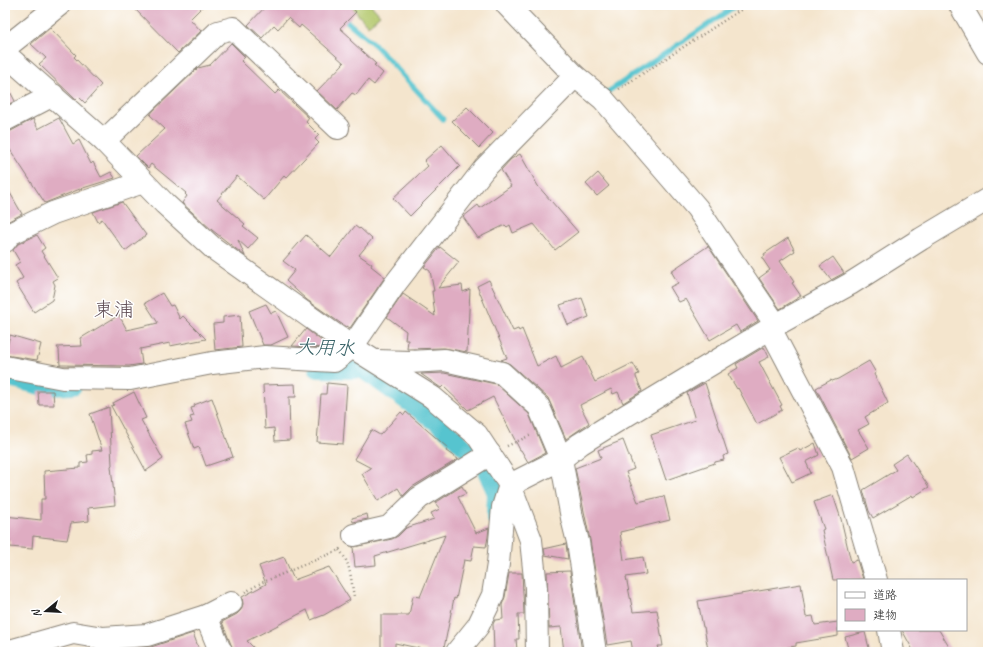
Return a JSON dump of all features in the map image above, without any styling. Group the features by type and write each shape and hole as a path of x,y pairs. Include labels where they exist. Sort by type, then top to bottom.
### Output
{"street":[{"path":"5,48 59,5"},
{"path":"507,5 575,76 603,99 697,208 773,323 843,466 876,579"},
{"path":"960,5 988,53"},
{"path":"104,141 218,32 233,28 338,128"},
{"path":"5,54 104,141 165,204 213,248 352,347 432,396 477,435 482,459 510,484 531,540 536,588 537,652"},
{"path":"5,367 63,378 130,379 212,363 265,357 334,361 352,347 395,284 484,169 575,76"},
{"path":"5,120 53,95"},
{"path":"5,241 10,234 53,213 143,182"},
{"path":"457,652 478,626 493,595 498,564 503,507 510,484 561,459 580,444 773,323 850,284 921,239 988,200"},
{"path":"376,361 410,362 445,360 502,373 539,406 561,459 578,542 595,652"},
{"path":"346,543 389,527 419,498 482,459"},
{"path":"6,652 73,634 103,638 147,636 206,616 231,603"},
{"path":"206,616 222,652"},
{"path":"889,631 893,652"}],"path":[{"path":"603,99 748,5"},
{"path":"482,459 547,427"},
{"path":"231,603 238,596 262,583 346,543 345,556 354,597"}],"green space":[{"path":"350,5 371,5 380,15 368,26"}],"building":[{"path":"131,5 204,5 190,19 201,31 178,53"},
{"path":"267,5 350,5 356,12 340,28 383,73 374,85 368,80 356,95 352,93 337,110 317,91 344,63 301,25 299,28 288,18 278,29 274,25 262,38 248,25"},
{"path":"50,28 76,55 74,57 101,85 85,103 79,97 76,100 39,64 46,58 31,44"},
{"path":"231,43 245,57 241,61 275,94 279,90 309,118 306,122 319,135 315,139 319,143 286,178 284,176 264,200 237,176 217,200 245,224 243,226 258,238 248,249 238,240 245,256 212,230 182,203 187,196 185,194 186,193 151,164 148,168 136,156 165,129 150,115 153,111 198,68 210,65"},
{"path":"5,82 15,101 5,106"},
{"path":"467,107 493,133 479,148 452,121"},
{"path":"59,118 73,144 79,140 91,164 93,162 101,177 111,172 115,178 80,189 45,203 5,142 5,132 11,131 33,119 38,129"},
{"path":"442,145 460,166 410,216 393,198 428,166 424,161"},
{"path":"520,154 538,186 578,232 555,250 534,224 513,233 510,225 507,227 505,225 478,238 463,217 478,205 480,208 511,186 501,170 511,159"},
{"path":"598,173 609,186 597,196 586,184"},
{"path":"5,184 22,214 5,223"},
{"path":"122,202 146,235 125,251 102,219 98,222 93,212"},
{"path":"355,226 359,229 360,228 372,239 359,255 372,264 371,266 385,277 350,328 347,326 346,327 307,300 286,281 295,270 283,261 306,235 331,257"},
{"path":"37,235 45,248 41,251 58,278 53,281 55,285 52,300 34,312 16,283 23,278 15,265 20,262 13,250 18,244"},
{"path":"788,238 795,251 780,261 794,282 792,283 801,296 780,309 759,278 770,270 762,258 765,256 764,254"},
{"path":"708,246 758,321 740,332 736,325 710,340 686,299 679,302 670,287 678,283 671,271"},
{"path":"440,247 459,262 438,288 462,285 463,292 470,289 467,352 444,348 407,349 408,340 405,340 406,331 387,317 403,294 435,316 432,291 434,291 430,271 424,267"},
{"path":"833,257 844,273 831,280 820,266"},
{"path":"489,280 513,331 518,329 519,331 522,329 537,366 556,356 561,368 583,357 595,382 633,363 639,374 636,375 636,377 642,391 623,403 618,392 613,394 611,389 580,405 589,423 566,439 548,398 510,364 501,360 507,358 477,286"},
{"path":"162,293 170,306 173,305 180,319 183,316 206,339 170,346 170,343 140,349 142,364 129,366 60,365 59,350 57,347 82,346 81,338 119,315 127,330 158,323 145,303"},
{"path":"582,298 589,317 568,325 560,305"},
{"path":"266,304 271,313 276,311 288,337 271,345 263,345 249,311"},
{"path":"240,315 242,347 215,350 213,324 223,323 223,317"},
{"path":"306,329 330,347 292,346"},
{"path":"10,335 41,344 37,360 5,355"},
{"path":"764,347 769,357 759,362 782,405 780,406 782,410 757,424 738,388 737,389 728,374 738,368 736,364"},
{"path":"869,361 876,373 874,374 888,403 865,417 869,424 858,430 869,448 852,458 816,388 831,380 838,379"},
{"path":"444,373 496,384 529,414 545,453 528,462 520,450 493,397 468,410 443,386 441,388 421,374"},
{"path":"327,383 347,385 343,444 317,442 321,394 326,394"},
{"path":"705,383 728,454 723,456 724,460 666,480 651,435 695,420 687,393"},
{"path":"295,384 296,397 289,397 290,440 275,441 274,428 265,429 263,385"},
{"path":"38,391 53,391 54,405 39,405"},
{"path":"134,392 146,418 141,420 163,459 146,471 111,406 114,405 113,403"},
{"path":"212,398 233,457 206,466 199,447 194,449 185,424 192,422 190,417 194,416 191,408 195,407 194,405"},
{"path":"109,407 111,466 115,505 88,508 89,521 71,523 67,540 33,536 32,549 10,547 10,541 5,541 5,516 41,520 41,499 45,499 44,471 80,468 80,463 88,462 87,455 92,454 92,451 102,450 90,414"},
{"path":"401,412 404,415 406,412 448,448 446,451 458,459 412,487 403,496 398,488 378,501 362,474 371,468 354,459 371,430 380,435"},
{"path":"623,440 634,469 626,472 638,502 664,496 670,520 620,532 624,560 643,557 646,574 626,577 633,612 657,610 663,646 658,646 659,649 638,652 633,652 631,641 607,645 590,540 575,468 601,458 598,450"},
{"path":"815,443 819,455 806,462 811,473 792,482 779,457 798,448 800,451"},
{"path":"907,454 929,487 913,497 912,495 873,518 869,511 863,490 896,470 892,464"},
{"path":"462,486 466,494 458,497 476,533 489,528 488,537 486,547 474,546 471,561 464,560 456,599 454,598 444,648 440,652 426,652 427,650 395,643 395,652 381,652 381,615 409,615 413,596 420,597 445,535 375,556 376,565 355,567 353,547 392,539 398,536 406,528 434,519 431,513 440,509 435,503"},
{"path":"833,495 841,519 851,562 857,560 863,579 833,580 822,530 824,529 814,502"},
{"path":"367,514 368,519 353,522 352,518"},
{"path":"566,544 568,559 545,555 544,549"},
{"path":"284,557 294,580 329,567 350,600 324,615 311,620 307,610 247,641 258,652 234,652 222,622 237,614 241,610 243,604 242,597 266,584 259,566"},
{"path":"570,571 582,652 564,652 561,627 549,628 547,572"},
{"path":"509,573 522,573 524,614 518,614 519,639 516,639 517,650 494,651 493,624 495,620 503,619 502,605 505,597"},
{"path":"801,584 806,617 813,616 815,625 837,622 838,636 796,643 796,646 759,652 718,652 717,649 708,650 698,601"},
{"path":"903,631 940,631 952,652 914,652"},
{"path":"865,632 870,652 849,652 845,637"},
{"path":"193,633 200,652 128,652 127,650 151,647"}],"waterway":[{"path":"605,92 606,93 737,5"},
{"path":"343,18 376,46 443,119"},
{"name":"大用水","path":"318,369 363,370 447,430 484,466 496,493 495,517"},
{"name":"大用水","path":"6,377 44,387 73,386"}],"district":[{"name":"東浦","path":"114,309"}]}
